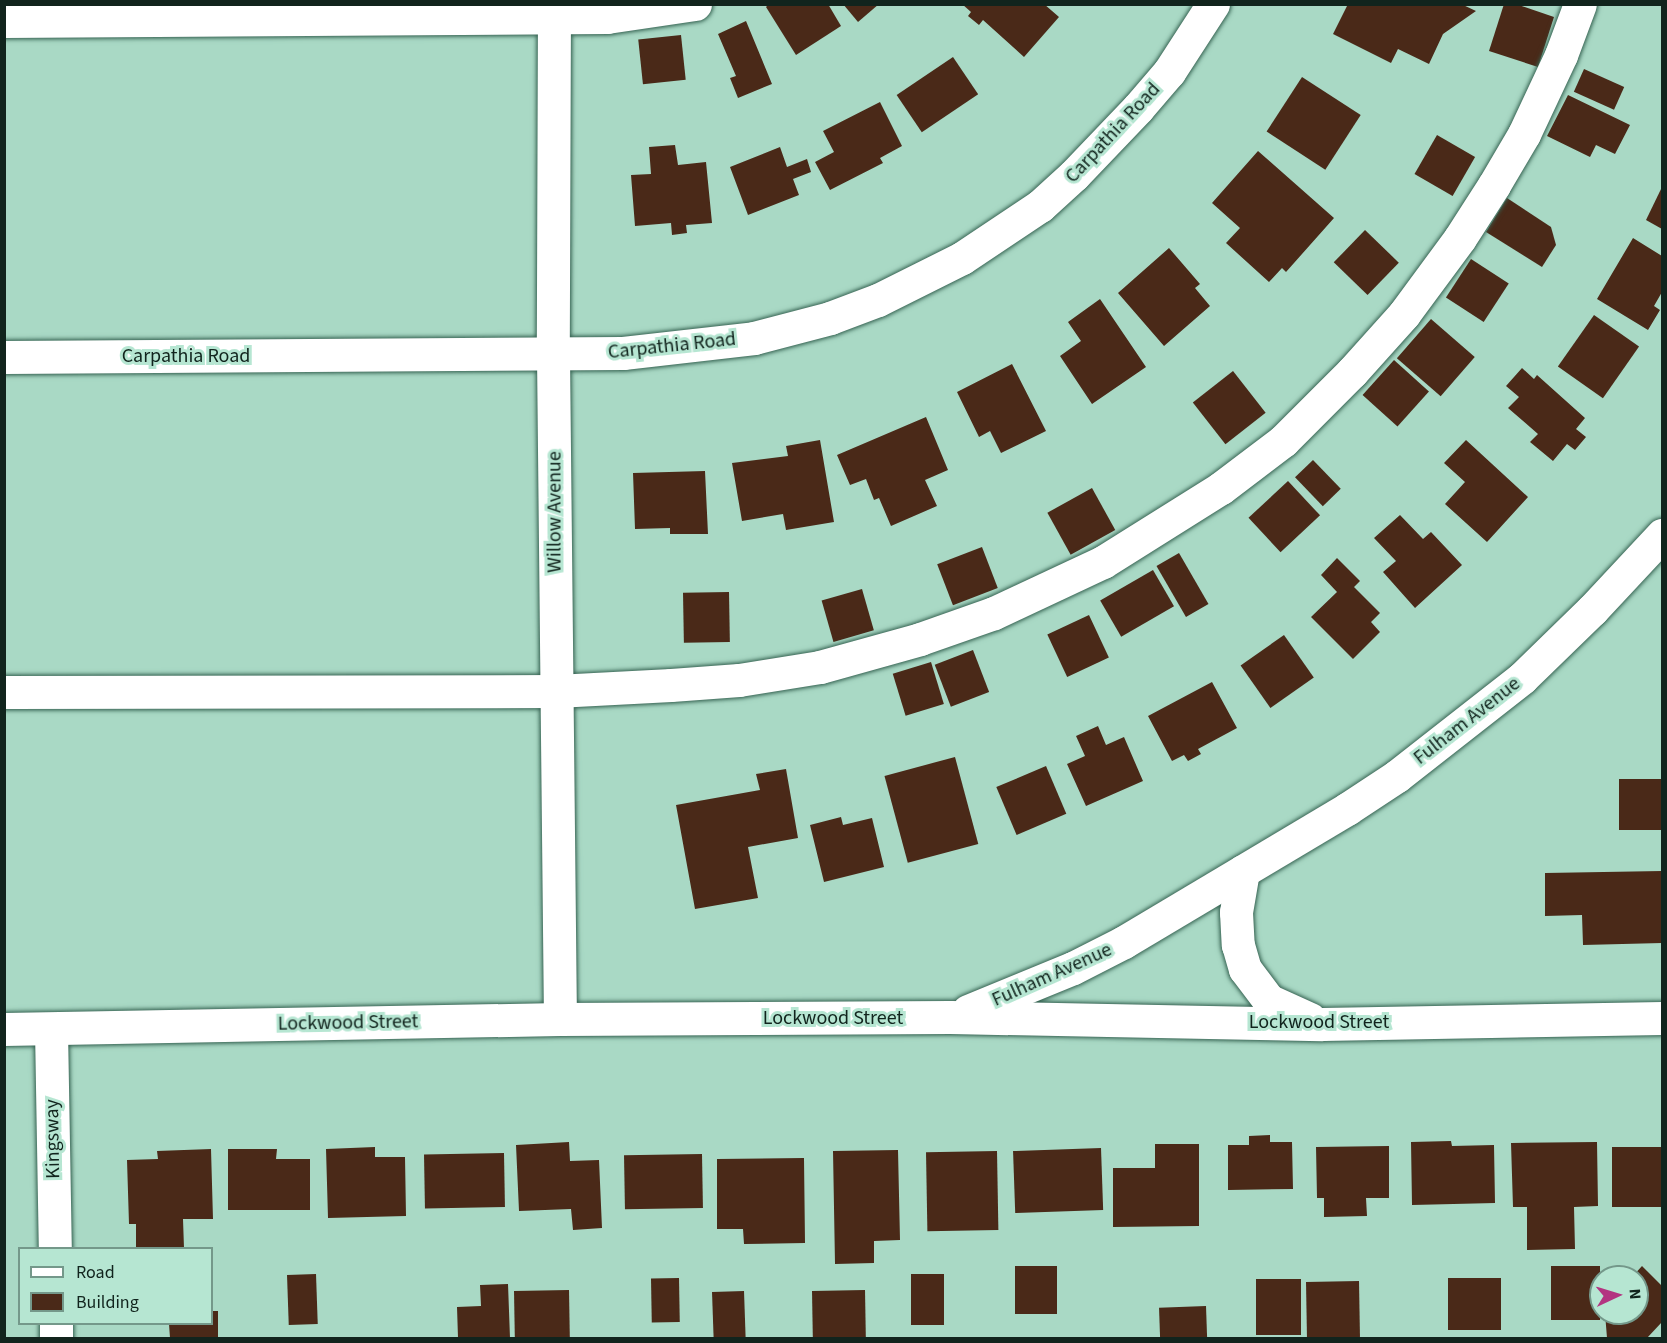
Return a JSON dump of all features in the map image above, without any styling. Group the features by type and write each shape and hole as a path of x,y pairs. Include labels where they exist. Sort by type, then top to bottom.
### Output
{"street":[{"path":"4,21 554,11 629,15 695,4"},
{"name":"Carpathia Road","path":"4,357 553,355 654,350 754,338 830,318 878,300 936,272 999,235 1040,206 1074,175 1169,72 1213,4"},
{"path":"4,693 556,690 739,680 820,667 872,654 994,613 1050,589 1131,546 1212,494 1283,441 1352,372 1404,314 1460,238 1524,134 1561,55 1580,4"},
{"name":"Willow Avenue","path":"554,11 553,355 560,1019"},
{"name":"Fulham Avenue","path":"950,1017 1073,968 1124,942 1377,789 1461,727 1554,648 1662,535"},
{"path":"1243,871 1236,912 1238,945 1245,969 1268,1000 1322,1024"},
{"name":"Lockwood Street","path":"4,1029 560,1019 950,1017 1322,1024 1662,1018"},
{"name":"Kingsway","path":"51,1029 55,1247"}],"building":[{"path":"769,4 828,4 841,26 796,55 766,7"},
{"path":"843,4 879,4 858,22"},
{"path":"962,4 1044,4 1059,17 1024,57 983,20 979,25 968,16 971,12"},
{"path":"1348,4 1461,4 1476,11 1443,34 1429,64 1398,49 1391,63 1333,34"},
{"path":"1504,4 1516,4 1554,17 1538,67 1489,51"},
{"path":"746,21 772,84 738,98 730,78 736,76 718,34"},
{"path":"681,35 686,80 643,84 638,39"},
{"path":"953,57 978,94 922,132 897,95"},
{"path":"1584,69 1624,87 1614,110 1574,92"},
{"path":"1302,77 1361,115 1325,170 1267,132"},
{"path":"1568,95 1630,125 1615,154 1596,145 1590,157 1547,136"},
{"path":"880,102 902,146 880,158 883,163 830,190 815,162 834,152 823,131"},
{"path":"1437,135 1475,157 1453,196 1414,174"},
{"path":"675,145 678,165 706,162 712,223 686,225 687,233 672,235 671,223 635,226 631,175 651,174 649,147"},
{"path":"780,147 787,167 807,159 811,172 793,179 799,195 748,215 730,167"},
{"path":"1258,151 1334,218 1286,272 1282,268 1269,282 1226,243 1240,228 1212,203"},
{"path":"1662,187 1662,229 1646,220"},
{"path":"1507,198 1551,227 1556,245 1542,267 1486,232"},
{"path":"1365,230 1399,263 1368,295 1334,262"},
{"path":"1633,238 1662,256 1662,292 1654,306 1660,310 1648,330 1597,299"},
{"path":"1169,248 1200,284 1195,288 1210,306 1164,346 1118,293"},
{"path":"1471,259 1509,284 1484,322 1446,298"},
{"path":"1100,299 1146,367 1092,404 1060,356 1081,341 1068,322"},
{"path":"1594,315 1639,347 1603,398 1558,367"},
{"path":"1431,319 1475,357 1441,396 1397,358"},
{"path":"1394,360 1429,391 1397,426 1363,395"},
{"path":"1012,364 1046,431 1001,453 990,431 979,437 957,392"},
{"path":"1522,368 1534,379 1537,375 1585,418 1576,429 1586,437 1575,450 1567,444 1553,461 1530,442 1538,434 1508,408 1519,397 1506,386"},
{"path":"1233,371 1266,413 1225,444 1193,402"},
{"path":"926,417 948,470 925,480 937,506 891,526 879,498 874,500 866,479 850,485 837,455"},
{"path":"820,440 834,522 786,530 783,514 742,521 732,463 788,456 786,446"},
{"path":"1466,440 1528,497 1487,542 1445,504 1465,482 1444,463"},
{"path":"1313,460 1341,489 1323,506 1295,477"},
{"path":"705,471 708,534 670,534 670,528 635,529 633,473"},
{"path":"1288,481 1320,515 1281,552 1249,518"},
{"path":"1092,488 1115,530 1071,555 1047,513"},
{"path":"1400,515 1423,539 1431,532 1462,565 1415,608 1383,572 1396,561 1374,538"},
{"path":"982,547 998,588 953,605 937,564"},
{"path":"1179,553 1208,604 1186,617 1156,566"},
{"path":"1337,558 1360,581 1354,587 1380,613 1371,622 1380,632 1353,659 1311,617 1337,592 1321,575"},
{"path":"1153,570 1174,606 1121,637 1100,600"},
{"path":"862,589 874,630 833,642 822,601"},
{"path":"729,592 730,642 684,643 683,593"},
{"path":"1089,615 1109,658 1067,677 1047,634"},
{"path":"1284,635 1314,678 1270,708 1241,665"},
{"path":"973,650 989,692 951,707 935,665"},
{"path":"931,662 944,704 906,716 893,674"},
{"path":"1212,682 1237,728 1198,749 1201,754 1188,761 1184,755 1172,761 1148,716"},
{"path":"1098,726 1106,745 1124,737 1143,781 1086,806 1067,764 1085,756 1076,736"},
{"path":"955,757 978,844 908,863 884,776"},
{"path":"1046,766 1066,814 1017,835 996,787"},
{"path":"786,769 798,838 748,847 758,898 695,909 676,805 760,790 756,774"},
{"path":"1619,779 1662,779 1662,830 1619,830"},
{"path":"841,817 843,825 872,818 884,867 824,882 810,825"},
{"path":"1662,871 1662,943 1583,945 1582,915 1545,916 1545,873"},
{"path":"1270,1135 1270,1142 1292,1142 1293,1189 1228,1190 1228,1145 1249,1145 1249,1136"},
{"path":"1451,1141 1452,1146 1494,1145 1495,1203 1412,1205 1411,1142"},
{"path":"569,1142 570,1161 599,1160 602,1228 573,1230 571,1209 519,1211 516,1145"},
{"path":"1597,1142 1598,1206 1574,1207 1575,1249 1527,1250 1527,1207 1513,1207 1511,1143"},
{"path":"1155,1144 1199,1144 1199,1226 1113,1227 1113,1168 1155,1168"},
{"path":"1389,1146 1389,1198 1366,1198 1367,1216 1324,1217 1324,1198 1317,1198 1316,1147"},
{"path":"375,1147 375,1157 405,1157 406,1216 328,1218 326,1149"},
{"path":"1612,1147 1662,1147 1662,1207 1612,1207"},
{"path":"1101,1148 1103,1210 1015,1213 1013,1151"},
{"path":"211,1149 213,1219 183,1219 184,1247 136,1247 136,1224 129,1224 127,1160 158,1159 157,1151"},
{"path":"228,1149 277,1149 276,1159 310,1159 310,1210 228,1210"},
{"path":"898,1150 900,1240 874,1241 874,1263 835,1264 833,1151"},
{"path":"997,1151 998,1230 927,1231 926,1152"},
{"path":"504,1153 505,1207 425,1208 424,1154"},
{"path":"702,1154 703,1208 625,1209 624,1155"},
{"path":"804,1158 805,1243 744,1244 743,1229 717,1229 717,1159"},
{"path":"1015,1266 1057,1266 1057,1314 1015,1314"},
{"path":"1551,1266 1589,1266 1589,1320 1551,1320"},
{"path":"1649,1273 1662,1286 1662,1322 1647,1338 1607,1338 1606,1325 1649,1325"},
{"path":"316,1274 318,1324 289,1325 287,1275"},
{"path":"911,1274 944,1274 944,1325 911,1325"},
{"path":"651,1278 679,1278 680,1322 652,1322"},
{"path":"1448,1278 1501,1278 1501,1330 1448,1330"},
{"path":"1256,1279 1301,1279 1301,1335 1256,1335"},
{"path":"1359,1281 1360,1338 1307,1338 1306,1282"},
{"path":"508,1284 510,1338 458,1338 457,1307 481,1306 480,1285"},
{"path":"569,1290 570,1338 515,1338 514,1291"},
{"path":"865,1290 866,1337 813,1338 812,1291"},
{"path":"744,1291 746,1337 714,1338 712,1292"},
{"path":"1206,1306 1207,1338 1160,1338 1159,1308"},
{"path":"213,1311 218,1311 218,1338 170,1338 169,1325 213,1325"}]}
